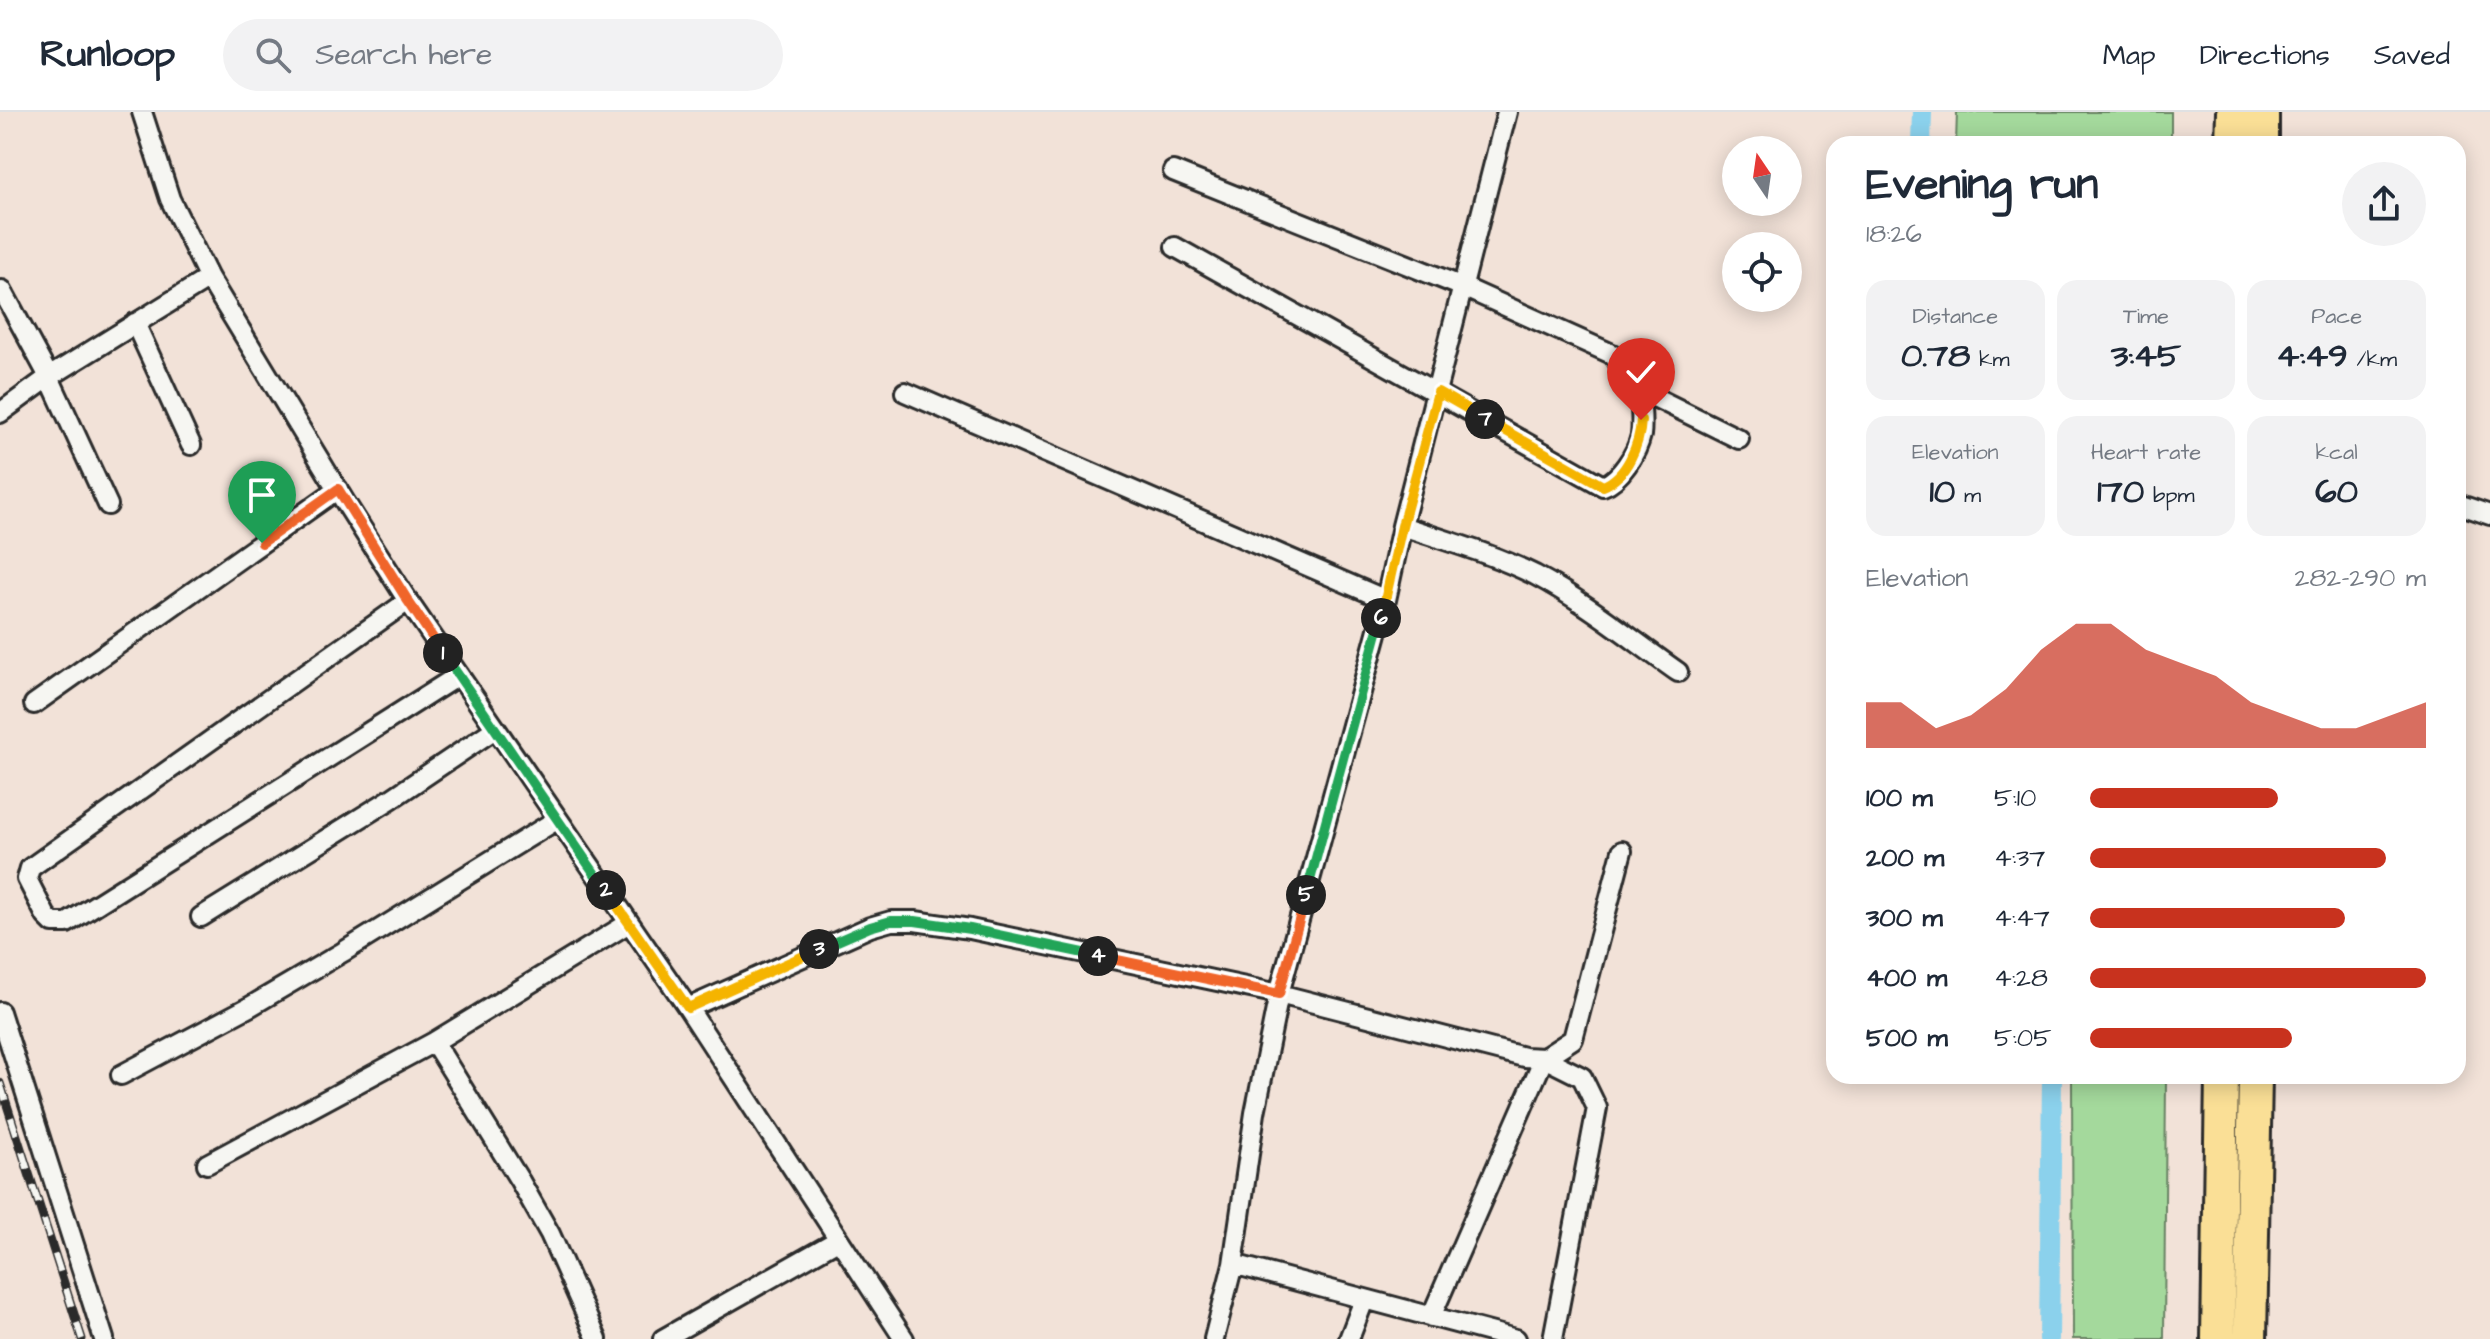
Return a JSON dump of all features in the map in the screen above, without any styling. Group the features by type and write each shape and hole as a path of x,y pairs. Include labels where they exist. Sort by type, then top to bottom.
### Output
{"highway":[{"path":"2232,136 2233,112"},
{"path":"2262,112 2262,136"},
{"path":"2218,1339 2222,1084"},
{"path":"2250,1339 2255,1084"}],"street":[{"path":"142,112 170,199 209,278 338,489 408,601 688,1008 904,1339"},
{"path":"1214,1339 1233,1264 1255,1113 1279,994 1386,600 1507,112"},
{"path":"1173,171 1463,287 1612,354 1640,390 1739,439"},
{"path":"1175,247 1603,486 1624,468 1637,447 1641,435 1640,390"},
{"path":"0,413 49,377 209,278"},
{"path":"2,290 49,377 108,505"},
{"path":"135,323 191,445"},
{"path":"905,392 1386,600"},
{"path":"34,704 338,489"},
{"path":"2466,507 2490,515"},
{"path":"1402,526 1484,553 1534,575 1576,600 1678,672"},
{"path":"408,601 30,868 27,879 46,916 53,923 67,923 459,675"},
{"path":"201,917 391,799 495,729"},
{"path":"121,1075 251,1006 558,819"},
{"path":"1431,1317 1544,1058 1573,1039 1622,851"},
{"path":"688,1008 870,927 891,921 915,921 970,929 1279,994 1524,1057 1544,1058 1582,1077 1597,1108 1553,1339"},
{"path":"207,1164 434,1042 629,923"},
{"path":"0,1012 104,1339"},
{"path":"434,1042 550,1234 597,1339"},
{"path":"663,1339 838,1240"},
{"path":"1233,1264 1516,1339"},
{"path":"1349,1339 1364,1300"}],"green space":[{"path":"1957,112 2171,112 2171,136 1956,136"},
{"path":"2072,1084 2166,1084 2164,1339 2073,1339"}],"waterway":[{"path":"1921,136 1922,112"},
{"path":"2049,1339 2052,1084"}],"railway":[{"path":"0,1083 82,1339"}],"route":[{"path":"262,543 338,489 408,601 688,1008 870,927 891,921 915,921 970,929 1279,994 1386,600 1402,526 1438,392 1603,486 1624,468 1637,447 1641,420"}]}
